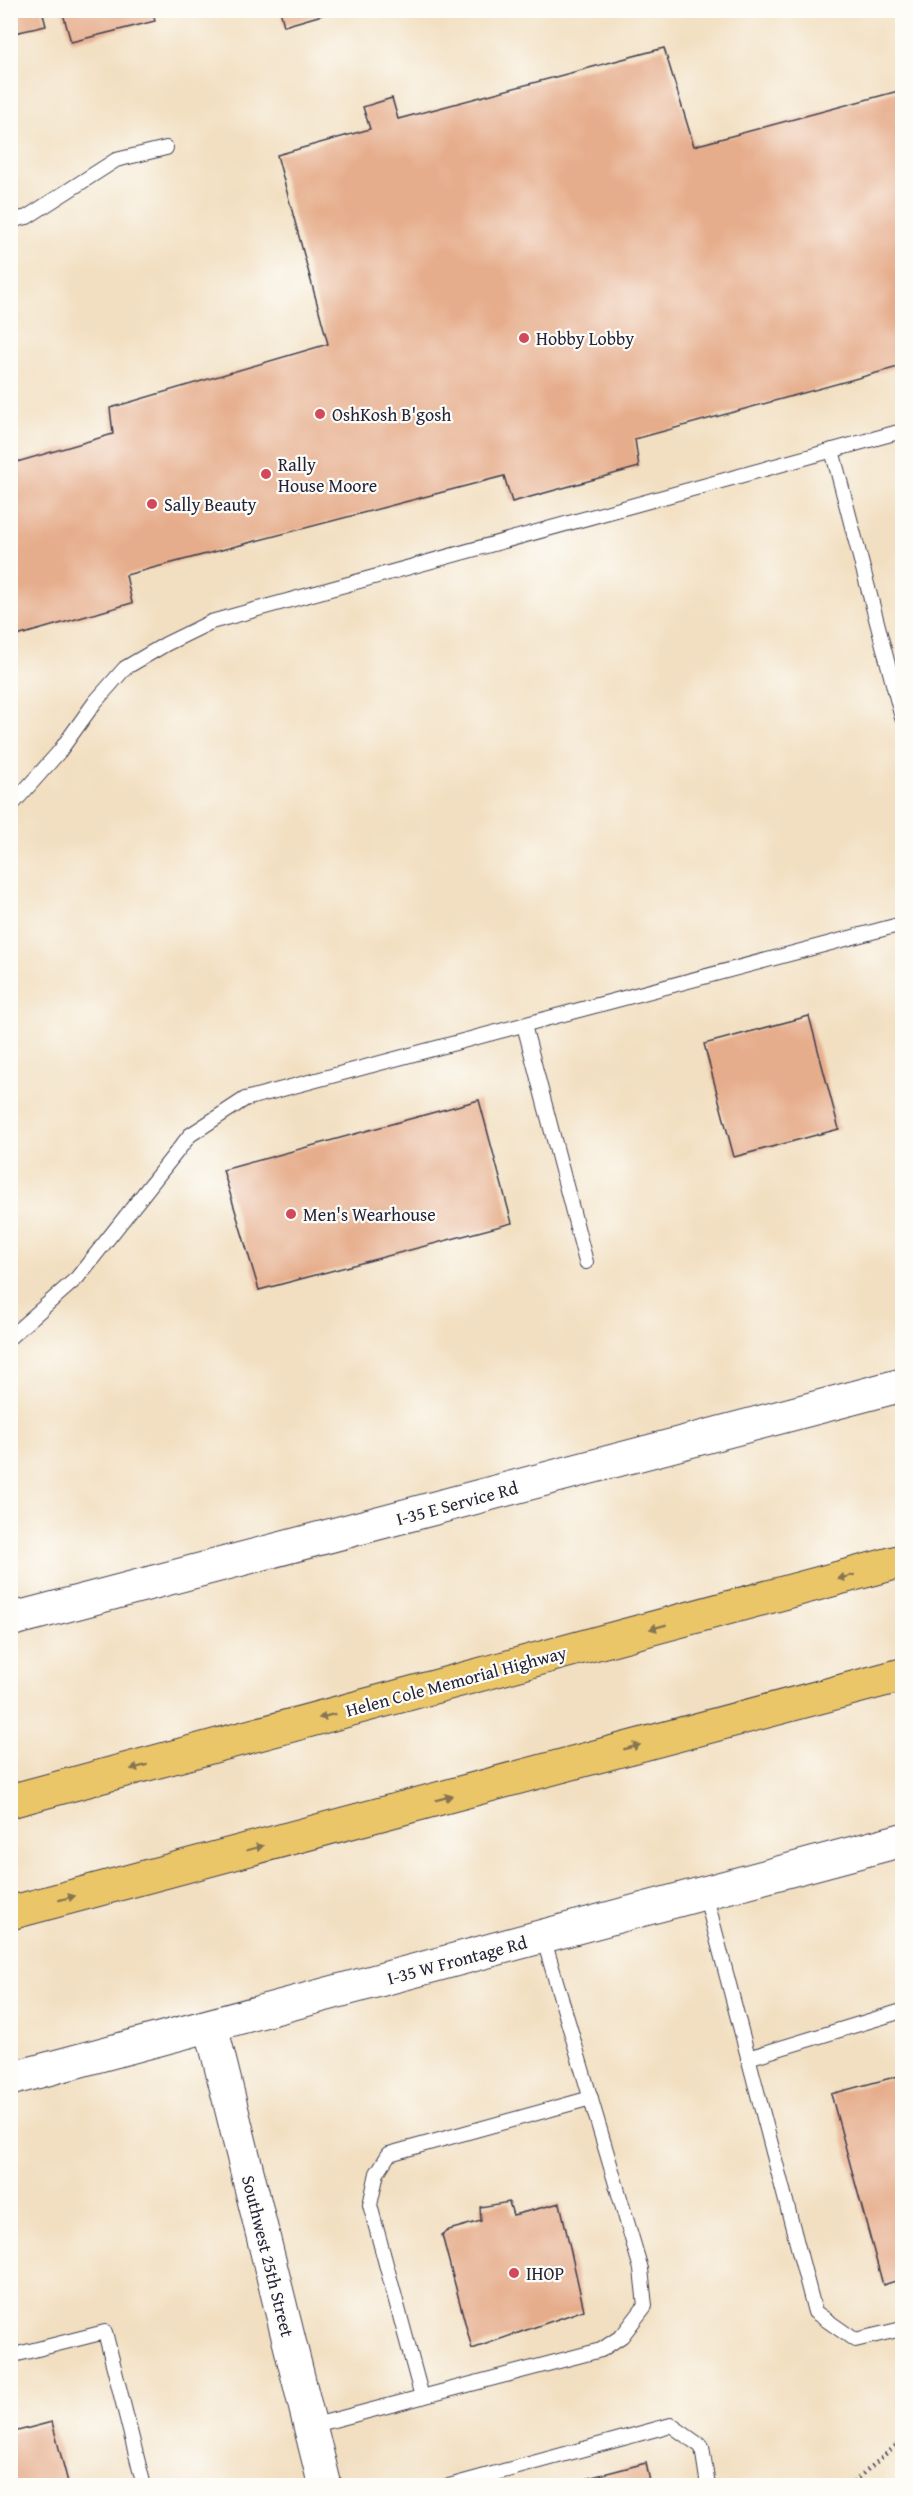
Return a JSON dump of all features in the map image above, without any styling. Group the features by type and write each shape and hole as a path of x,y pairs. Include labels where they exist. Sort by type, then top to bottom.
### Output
{"highway":[{"name":"Helen Cole Memorial Highway","path":"10,1801 903,1561"},
{"path":"10,1913 903,1675"}],"street":[{"name":"I-35 E Service Rd","path":"10,1620 903,1384"},
{"name":"I-35 W Frontage Rd","path":"10,2079 903,1840"},
{"name":"Southwest 25th Street","path":"211,2026 325,2486"}],"lane":[{"path":"10,221 27,217 116,160 166,148"},
{"path":"10,807 59,752 95,702 125,668 166,644 211,622 903,430"},
{"path":"832,450 903,718"},
{"path":"10,1337 77,1278 190,1136 245,1099 903,924"},
{"path":"524,1024 586,1262"},
{"path":"705,1893 815,2312 855,2340 903,2329"},
{"path":"311,2426 601,2350 622,2337 645,2306 641,2269 543,1937"},
{"path":"748,2058 903,2011"},
{"path":"422,2397 370,2205 377,2173 389,2154 591,2098"},
{"path":"10,2356 105,2332 144,2486"},
{"path":"449,2486 671,2425 702,2447 708,2486"}],"path":[{"path":"849,2486 903,2440"}],"building":[{"path":"10,10 42,10 46,26 10,34"},
{"path":"62,10 152,10 155,21 71,42"},
{"path":"280,10 320,10 322,15 284,26"},
{"path":"664,48 694,146 902,90 902,366 635,439 639,467 512,502 504,476 126,575 132,603 10,638 10,464 113,434 110,408 328,344 277,155 370,129 363,107 392,98 398,119"},
{"path":"809,1016 839,1129 734,1157 704,1044"},
{"path":"479,1100 512,1223 259,1290 223,1170"},
{"path":"902,2075 902,2279 883,2285 831,2094"},
{"name":"IHOP","path":"509,2202 513,2215 560,2203 584,2310 472,2349 442,2235 449,2230 481,2221 480,2207"},
{"path":"52,2422 69,2486 10,2486 10,2433"},
{"path":"646,2463 651,2486 561,2486 561,2485"}],"place":[{"name":"Hobby Lobby","path":"524,338"},
{"name":"OshKosh B'gosh","path":"320,414"},
{"name":"Rally House Moore","path":"266,474"},
{"name":"Sally Beauty","path":"152,504"},
{"name":"Men's Wearhouse","path":"291,1214"},
{"name":"IHOP","path":"514,2273"}]}
